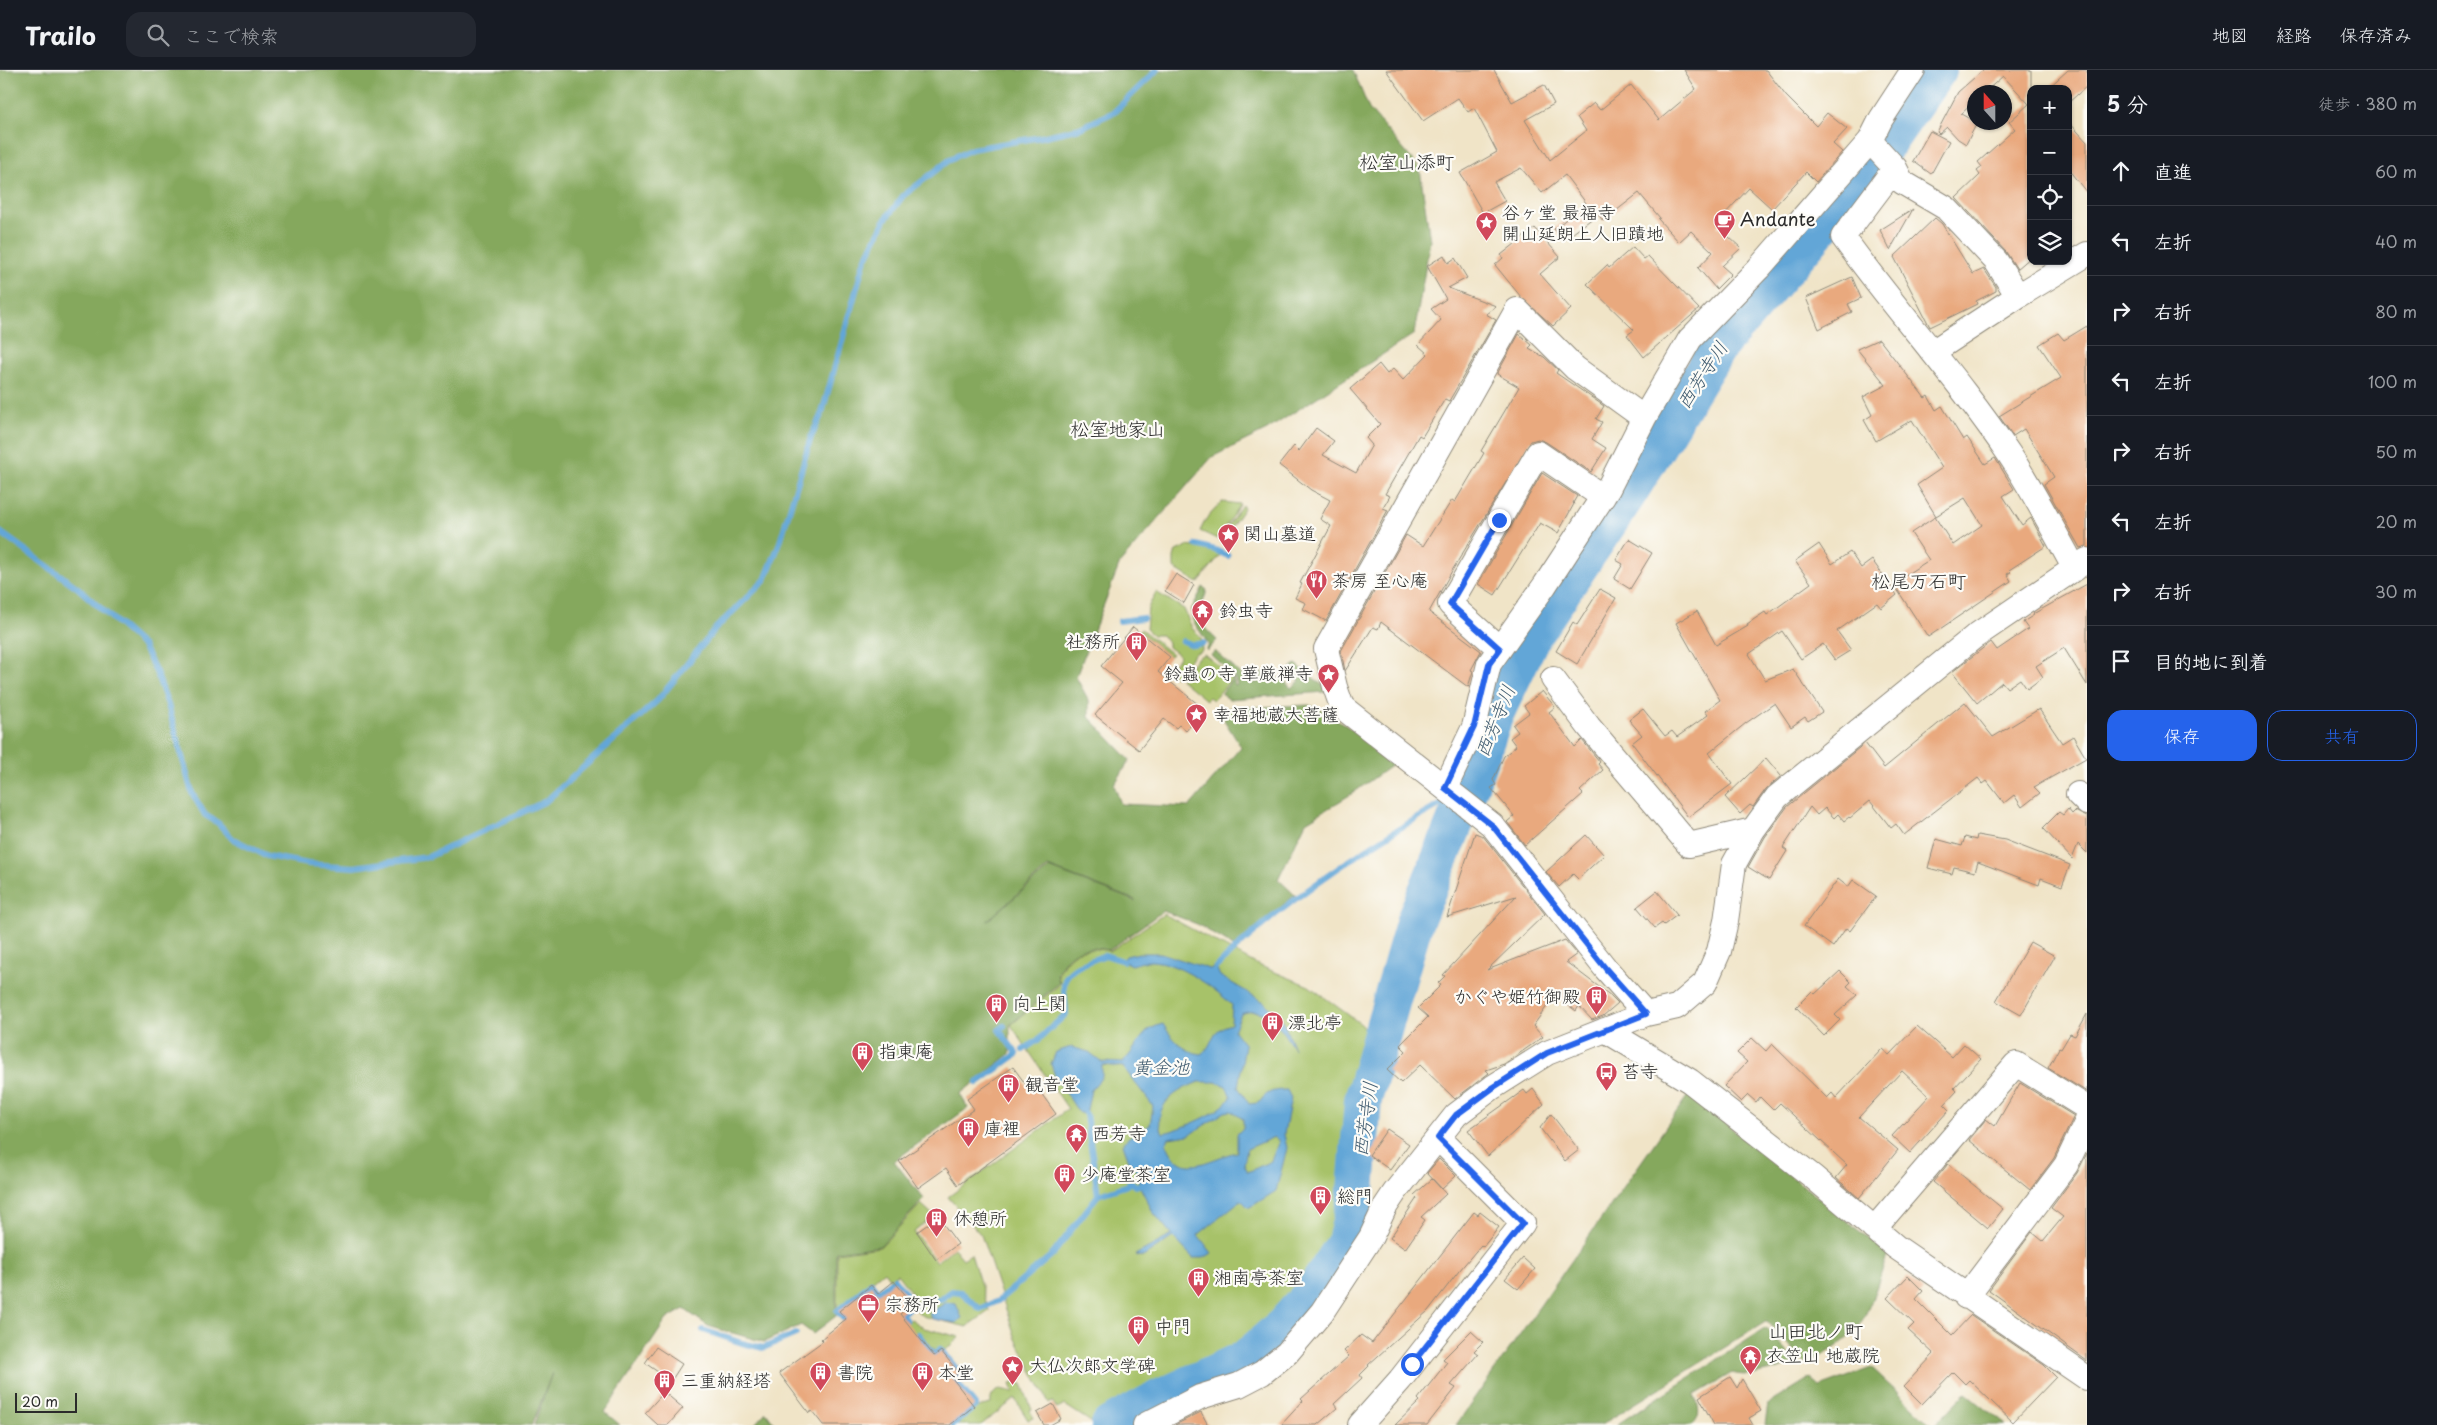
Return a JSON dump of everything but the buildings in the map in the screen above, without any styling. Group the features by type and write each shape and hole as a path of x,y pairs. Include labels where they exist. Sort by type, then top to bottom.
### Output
{"street":[{"path":"1445,788 1474,727 1489,664 1545,586 1603,497 1644,418 1690,338 1759,268 1870,141 1881,119 1913,70"},
{"path":"1870,141 1895,168 1902,182 1946,208 1996,261 2018,296"},
{"path":"1145,1425 1200,1397 1239,1385 1262,1373 1287,1353 1322,1312 1371,1237 1385,1207 1456,1115 1547,1053 1646,1014 1677,1007 1705,983 1719,951 1726,921 1734,864 1754,830 1777,797 1974,637 2081,564 2009,454 1934,352 1890,299 1843,237 1895,168"},
{"path":"1934,352 2018,296 2087,254"},
{"path":"1644,418 1575,368 1517,310 1326,649 1342,706 1492,825 1606,969 1646,1014"},
{"path":"1500,649 1450,604 1538,453 1603,497"},
{"path":"1553,679 1602,742 1690,845 1754,830"},
{"path":"1605,1030 1690,1081 1812,1176 1896,1247 1966,1297 2087,1378"},
{"path":"1874,1229 2016,1064 2087,1108"},
{"path":"1966,1297 2066,1164 2087,1121"},
{"path":"1360,1425 1400,1380 1523,1223 1438,1138"}],"green space":[{"path":"0,70 1353,70 1369,109 1420,169 1430,241 1414,334 1267,430 1212,457 1120,563 1076,677 1089,701 1089,717 1130,760 1114,785 1121,804 1189,807 1241,747 1224,720 1229,708 1309,705 1324,711 1389,754 1392,765 1353,793 1306,822 1278,879 1295,895 1235,947 1197,924 1163,911 1109,950 1092,948 1072,954 1057,974 1059,983 1010,1025 1010,1054 960,1094 968,1108 894,1161 924,1199 880,1246 836,1252 836,1316 813,1334 801,1325 764,1342 708,1326 684,1309 667,1319 605,1412 620,1425 534,1425 552,1373 532,1425 0,1425","holes":["1048,867 1135,900 1049,868 987,921"]},
{"path":"1222,502 1240,504 1217,539 1200,531 1206,519"},
{"path":"1242,505 1244,508 1225,536 1222,534"},
{"path":"1187,546 1214,550 1221,554 1198,583 1174,568 1176,551"},
{"path":"1203,587 1207,590 1200,612 1201,622 1217,640 1208,650 1206,650 1209,645 1193,621 1191,610"},
{"path":"1156,592 1184,609 1192,628 1201,638 1202,650 1194,654 1176,677 1170,672 1163,677 1180,656 1168,647 1168,643 1162,635 1153,635 1146,629 1148,608"},
{"path":"1141,629 1172,654 1170,656 1139,631"},
{"path":"1215,651 1246,679 1255,683 1261,681 1262,671 1273,683 1281,677 1291,688 1300,681 1290,669 1296,664 1326,688 1326,692 1229,699 1221,694 1233,678 1235,686 1237,685 1234,676 1211,655"},
{"path":"1204,654 1233,677 1213,700 1209,697 1206,700 1180,679 1197,658"},
{"path":"1164,914 1258,965 1309,986 1369,1030 1352,1108 1344,1198 1337,1236 1251,1339 1091,1422 1065,1405 1057,1409 1053,1402 1049,1403 1016,1339 981,1235 948,1197 1068,1109 1011,1025 1060,984 1058,975 1062,966 1072,955 1078,951 1092,949 1110,951"},
{"path":"1689,1094 1888,1254 1870,1303 1858,1327 1846,1340 1807,1365 1767,1321 1601,1425 1456,1425"},
{"path":"921,1204 934,1216 914,1232 936,1262 954,1248 963,1259 971,1254 989,1311 967,1327 922,1316 917,1311 920,1304 897,1274 890,1279 884,1271 837,1310 837,1253 880,1247"},
{"path":"911,1319 924,1328 960,1337 945,1350 941,1346 935,1350 918,1331 907,1339 900,1328"},
{"path":"1766,1328 1797,1363 1756,1374 1740,1375 1732,1373 1695,1395 1698,1415 1695,1422 1691,1425 1616,1425"},
{"path":"1871,1368 1932,1425 1765,1425 1768,1404 1810,1378 1820,1387"},
{"path":"1011,1384 1022,1384 1032,1410 1030,1411 1033,1418 1028,1420 1015,1399 981,1425 956,1425 978,1407 991,1404 992,1395 1000,1389 1014,1392"},
{"path":"1966,1393 2006,1425 1935,1425"},
{"path":"766,1412 776,1425 754,1425"}],"water":[{"name":"黄金池","path":"1139,953 1161,953 1209,969 1216,967 1220,976 1264,1002 1283,1021 1294,1049 1278,1026 1266,1015 1259,1012 1241,1014 1234,1031 1245,1045 1238,1087 1249,1104 1259,1103 1271,1092 1287,1090 1291,1098 1284,1134 1287,1148 1276,1191 1249,1208 1241,1200 1198,1235 1212,1253 1204,1258 1193,1258 1173,1237 1143,1257 1135,1255 1172,1235 1153,1212 1139,1185 1138,1172 1129,1161 1123,1144 1129,1137 1150,1125 1153,1106 1123,1067 1102,1065 1102,1077 1091,1090 1086,1114 1079,1113 1055,1076 1051,1064 1056,1052 1071,1047 1089,1052 1102,1062 1123,1063 1145,1034 1152,1028 1163,1024 1170,1035 1184,1048 1201,1054 1209,1046 1218,1030 1231,1024 1232,1005 1205,983 1183,970 1160,962 1148,961 1131,965 1123,961 1126,956","holes":["1199,1082 1216,1082 1226,1086 1231,1097 1219,1109 1210,1114 1190,1124 1163,1133 1160,1123 1163,1107 1168,1100 1182,1090","1231,1111 1243,1119 1243,1128 1237,1134 1237,1152 1196,1165 1187,1165 1179,1162 1172,1154 1166,1142 1169,1138 1189,1135 1225,1112","1274,1137 1279,1141 1271,1161 1248,1172 1244,1164 1247,1149"]},
{"path":"946,1302 956,1304 962,1318 956,1323 932,1319 929,1314"}],"waterway":[{"path":"0,532 78,588 143,646 156,672 168,705 192,793 205,815 218,823 233,839 267,856 308,864 354,867 428,857 546,801 658,700 716,628 765,580 780,542 811,437 822,413 864,262 885,220 903,196 952,158 972,149 1080,128 1114,112 1157,70"},
{"name":"西芳寺川","path":"1110,1425 1156,1400 1247,1358 1283,1326 1315,1290 1346,1242 1355,1204 1363,1100 1414,923 1469,788 1495,714 1531,638 1626,497 1718,347 1863,178 1938,70"},
{"path":"1196,545 1228,556"},
{"path":"1120,621 1143,618"},
{"path":"1183,641 1193,645 1203,643"},
{"path":"1216,967 1270,919 1327,876 1357,855 1450,799"},
{"path":"1023,1050 1038,1040 1066,1014 1064,986 1068,974 1079,966 1105,955 1123,961"},
{"path":"1004,1026 999,1030 1017,1054"},
{"path":"977,1083 1017,1054"},
{"path":"1086,1114 1098,1195"},
{"path":"935,1300 940,1300 952,1291 961,1292 980,1309 998,1301 1053,1254 1098,1195 1125,1186 1131,1182 1136,1186 1139,1185"},
{"path":"843,1318 837,1311 871,1283 878,1292 894,1279 914,1304 901,1314 906,1320 900,1325"},
{"path":"703,1330 763,1348 796,1334"},
{"path":"911,1339 918,1334 934,1354 940,1349 960,1373 953,1378 976,1406 953,1425"}],"place":[{"name":"Andante","path":"1724,239"},
{"name":"谷ヶ堂 最福寺 開山延朗上人旧蹟地","path":"1486,242"},
{"name":"関山墓道","path":"1228,553"},
{"name":"茶房 至心庵","path":"1316,600"},
{"name":"鈴虫寺","path":"1203,630"},
{"name":"社務所","path":"1136,661"},
{"name":"鈴蟲の寺 華厳禅寺","path":"1329,693"},
{"name":"幸福地蔵大菩薩","path":"1197,734"},
{"name":"かぐや姫竹御殿","path":"1596,1016"},
{"name":"向上関","path":"997,1023"},
{"name":"漂北亭","path":"1272,1042"},
{"name":"指東庵","path":"863,1071"},
{"name":"苔寺","path":"1606,1091"},
{"name":"観音堂","path":"1009,1104"},
{"name":"庫裡","path":"968,1148"},
{"name":"西芳寺","path":"1076,1153"},
{"name":"少庵堂茶室","path":"1065,1194"},
{"name":"総門","path":"1321,1216"},
{"name":"休憩所","path":"937,1238"},
{"name":"湘南亭茶室","path":"1198,1297"},
{"name":"宗務所","path":"869,1324"},
{"name":"中門","path":"1139,1346"},
{"name":"衣笠山 地蔵院","path":"1750,1375"},
{"name":"大仏次郎文学碑","path":"1013,1385"},
{"name":"書院","path":"821,1392"},
{"name":"本堂","path":"922,1392"},
{"name":"三重納経塔","path":"665,1400"}],"district":[{"name":"松室山添町","path":"1407,162"},
{"name":"松室地家山","path":"1118,429"},
{"name":"松尾万石町","path":"1919,581"},
{"name":"山田北ノ町","path":"1816,1331"}],"route":[{"path":"1412,1364 1523,1223 1438,1138 1456,1115 1494,1087 1547,1053 1646,1014 1606,969 1492,825 1445,788 1474,727 1489,664 1500,649 1450,604 1499,520"}]}
